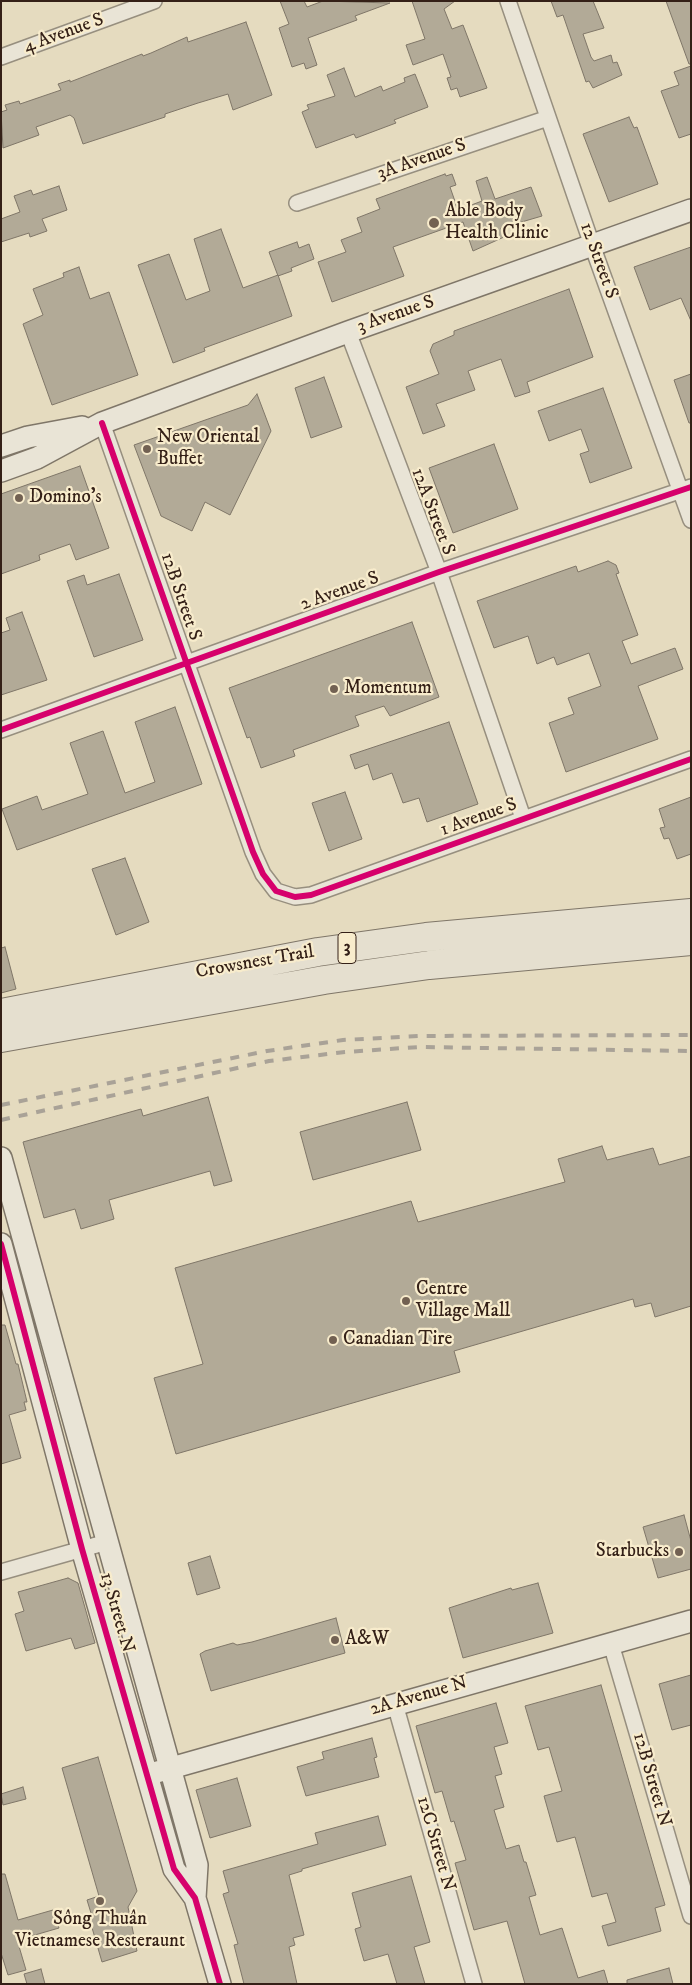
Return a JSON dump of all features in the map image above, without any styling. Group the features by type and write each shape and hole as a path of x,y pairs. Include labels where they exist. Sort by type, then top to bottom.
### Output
{"highway":[{"name":"Crowsnest Trail","path":"7,1024 318,952 436,936 691,912"},
{"name":"Crowsnest Trail","path":"7,1024 429,965 691,940"}],"street":[{"name":"4 Avenue S","path":"1,57 119,7 154,1"},
{"name":"12 Street S","path":"508,1 592,245 685,489 691,520"},
{"name":"3A Avenue S","path":"297,202 548,118"},
{"name":"3 Avenue S","path":"1,472 37,458 102,423 348,332 691,210"},
{"name":"12A Street S","path":"348,332 438,572 523,818"},
{"name":"3 Avenue S","path":"1,446 28,436 102,423"},
{"name":"12B Street S","path":"102,423 253,852 263,874 276,891"},
{"name":"2 Avenue S","path":"1,730 438,572 685,489"},
{"name":"1 Avenue S","path":"276,891 295,897 311,896 691,759"},
{"name":"13 Street N","path":"1,1158 197,1865 195,1898 220,1984"},
{"name":"13 Street N","path":"1,1244 82,1549 174,1869 195,1898"},
{"path":"1,1572 108,1542"},
{"name":"2A Avenue N","path":"147,1775 691,1621"},
{"name":"12B Street N","path":"612,1644 691,1916"},
{"name":"12C Street N","path":"395,1704 474,1984"}],"building":[{"path":"280,1 304,1 307,7 323,1 390,3 355,16 357,20 308,38 317,65 306,69 304,63 292,67 279,28 289,24"},
{"path":"412,1 455,1 444,9 452,29 463,25 487,88 460,97 457,88 451,90 447,78 451,77 443,54 413,65 406,45 425,39"},
{"path":"551,1 593,1 604,28 583,34 591,57 594,61 611,55 613,63 617,62 622,75 593,88 589,81 586,82 563,15 557,17"},
{"path":"666,1 691,1 691,64 689,64"},
{"path":"246,22 272,95 233,110 228,94 165,114 165,117 83,144 74,118 70,115 36,127 39,135 3,148 1,112 7,110 5,105 19,101 20,104 61,90 58,84 70,80 70,82 142,54 143,56 187,37 188,42"},
{"path":"691,66 691,134 679,138 661,91 679,85 674,72"},
{"path":"344,68 355,97 381,86 383,91 405,82 404,78 415,74 428,107 394,120 396,123 356,138 354,134 316,148 302,112 309,109 307,105 335,96 327,75"},
{"path":"629,117 634,128 637,127 658,184 609,202 583,134"},
{"path":"445,174 446,176 452,174 456,185 450,187 458,210 482,201 476,181 487,177 495,199 531,187 542,216 501,228 504,237 473,251 463,222 393,247 404,276 332,302 318,262 346,252 341,240 362,232 357,218 380,209 376,199"},
{"path":"59,186 67,210 42,219 47,231 30,237 29,233 1,242 1,219 20,212 14,196 31,190 33,195"},
{"path":"221,229 243,288 278,275 292,316 204,348 205,351 173,363 138,265 169,254 186,300 210,291 194,239"},
{"path":"297,242 299,248 309,244 314,259 291,268 292,271 278,276 269,252"},
{"path":"691,247 691,321 681,298 650,310 634,267"},
{"path":"79,267 90,299 109,292 138,375 52,405 23,324 43,315 33,289 64,277 63,273"},
{"path":"569,289 593,357 527,382 530,392 515,397 501,359 468,371 475,390 436,404 445,426 423,434 406,387 439,374 430,351 433,344 454,335 454,331"},
{"path":"691,374 691,423 689,423 674,380"},
{"path":"324,377 342,427 311,438 295,388"},
{"path":"603,388 632,468 590,483 580,454 589,451 581,429 549,441 538,411"},
{"path":"257,394 271,431 230,515 205,502 192,531 161,516 134,445 248,405"},
{"path":"494,444 518,509 453,533 429,468"},
{"path":"80,466 109,548 76,560 70,544 39,555 40,560 1,574 1,494"},
{"path":"608,561 616,565 619,573 616,574 638,635 622,641 631,664 675,648 683,669 638,686 658,739 566,772 549,723 574,714 568,698 601,686 589,653 557,665 554,657 537,664 528,636 494,648 477,601 576,566 578,572"},
{"path":"119,574 143,640 94,657 67,581 84,575 87,585"},
{"path":"22,612 47,680 1,695 1,633 10,630 6,618"},
{"path":"412,622 439,697 390,716 384,706 355,716 359,726 293,750 295,756 261,768 250,737 247,738 229,688"},
{"path":"175,707 202,784 17,850 2,809 37,796 42,810 88,794 70,743 103,731 125,793 155,782 135,722"},
{"path":"449,722 478,804 427,822 419,798 403,803 392,773 373,780 368,764 355,769 350,755"},
{"path":"345,792 362,839 329,851 312,803"},
{"path":"691,797 691,854 677,859 669,838 664,839 660,828 665,827 659,809"},
{"path":"125,858 149,922 116,935 92,869"},
{"path":"5,947 16,989 1,993 1,948"},
{"path":"208,1097 232,1181 214,1186 210,1171 109,1200 114,1219 81,1229 75,1209 44,1218 23,1142 141,1109 143,1116"},
{"path":"407,1102 421,1150 313,1180 300,1132"},
{"name":"Centre Village Mall","path":"602,1146 607,1160 653,1148 659,1165 691,1156 691,1306 655,1317 651,1303 635,1307 633,1299 454,1351 460,1372 176,1454 154,1378 203,1364 175,1268 411,1201 418,1222 565,1182 558,1159"},
{"path":"1,1325 5,1325 16,1364 18,1364 27,1402 24,1402 26,1410 9,1415 21,1458 1,1464"},
{"path":"684,1515 691,1541 691,1569 658,1578 643,1527"},
{"path":"210,1556 220,1588 197,1595 188,1563"},
{"path":"68,1578 78,1583 95,1643 75,1649 71,1638 26,1651 15,1614 24,1611 18,1592"},
{"path":"538,1583 553,1633 463,1658 449,1608 511,1588 512,1590"},
{"path":"336,1618 345,1653 211,1691 200,1654 205,1651 233,1643 237,1645 252,1642"},
{"path":"691,1675 691,1725 672,1730 659,1684"},
{"path":"601,1685 665,1905 655,1908 661,1931 608,1946 602,1926 616,1922 607,1893 592,1897 575,1837 557,1842 544,1796 562,1791 549,1747 538,1750 525,1706"},
{"path":"496,1703 508,1743 494,1747 502,1774 495,1776 504,1807 494,1810 506,1849 519,1845 524,1862 526,1862 536,1895 529,1897 540,1935 562,1928 578,1978 604,1970 608,1984 525,1984 507,1921 474,1930 455,1863 466,1860 454,1821 451,1822 442,1791 435,1793 416,1726"},
{"path":"372,1738 377,1757 374,1758 379,1777 306,1796 297,1767 324,1759 322,1752"},
{"path":"98,1757 137,1891 128,1907 137,1951 102,1962 88,1914 91,1913 87,1900 99,1896 62,1768"},
{"path":"237,1778 251,1826 210,1838 196,1790"},
{"path":"23,1787 26,1799 3,1805 1,1794"},
{"path":"378,1816 386,1845 302,1869 302,1871 289,1875 304,1935 293,1938 295,1945 289,1947 297,1984 244,1984 234,1945 238,1944 223,1894 229,1892 223,1871 318,1844 315,1833"},
{"path":"1,1874 5,1874 18,1920 53,1910 59,1928 21,1939 21,1942 18,1943 26,1970 8,1975 1,1953"},
{"path":"411,1876 430,1942 414,1947 425,1984 397,1984 388,1954 364,1961 355,1929 361,1927 352,1893"},
{"path":"669,1968 673,1984 627,1984 627,1980"},
{"path":"41,1969 45,1984 27,1984 24,1974"}],"railway":[{"path":"1,1105 267,1051 343,1040 418,1036 691,1035"},
{"path":"1,1120 269,1061 345,1052 419,1047 691,1051"}],"cycle path":[{"path":"102,423 253,852 263,874 276,891 295,897 311,895 691,759"},
{"path":"1,730 439,572 691,487"},
{"path":"1,1244 82,1549 174,1869 195,1898 220,1984"}],"place":[{"name":"Able Body Health Clinic","path":"434,223"},
{"name":"New Oriental Buffet","path":"147,449"},
{"name":"Domino's","path":"19,498"},
{"name":"Momentum","path":"334,689"},
{"name":"Centre Village Mall","path":"406,1301"},
{"name":"Canadian Tire","path":"333,1340"},
{"name":"Starbucks","path":"679,1552"},
{"name":"A&W","path":"335,1640"},
{"name":"Sông Thuân Vietnamese Resteraunt","path":"100,1901"}]}
